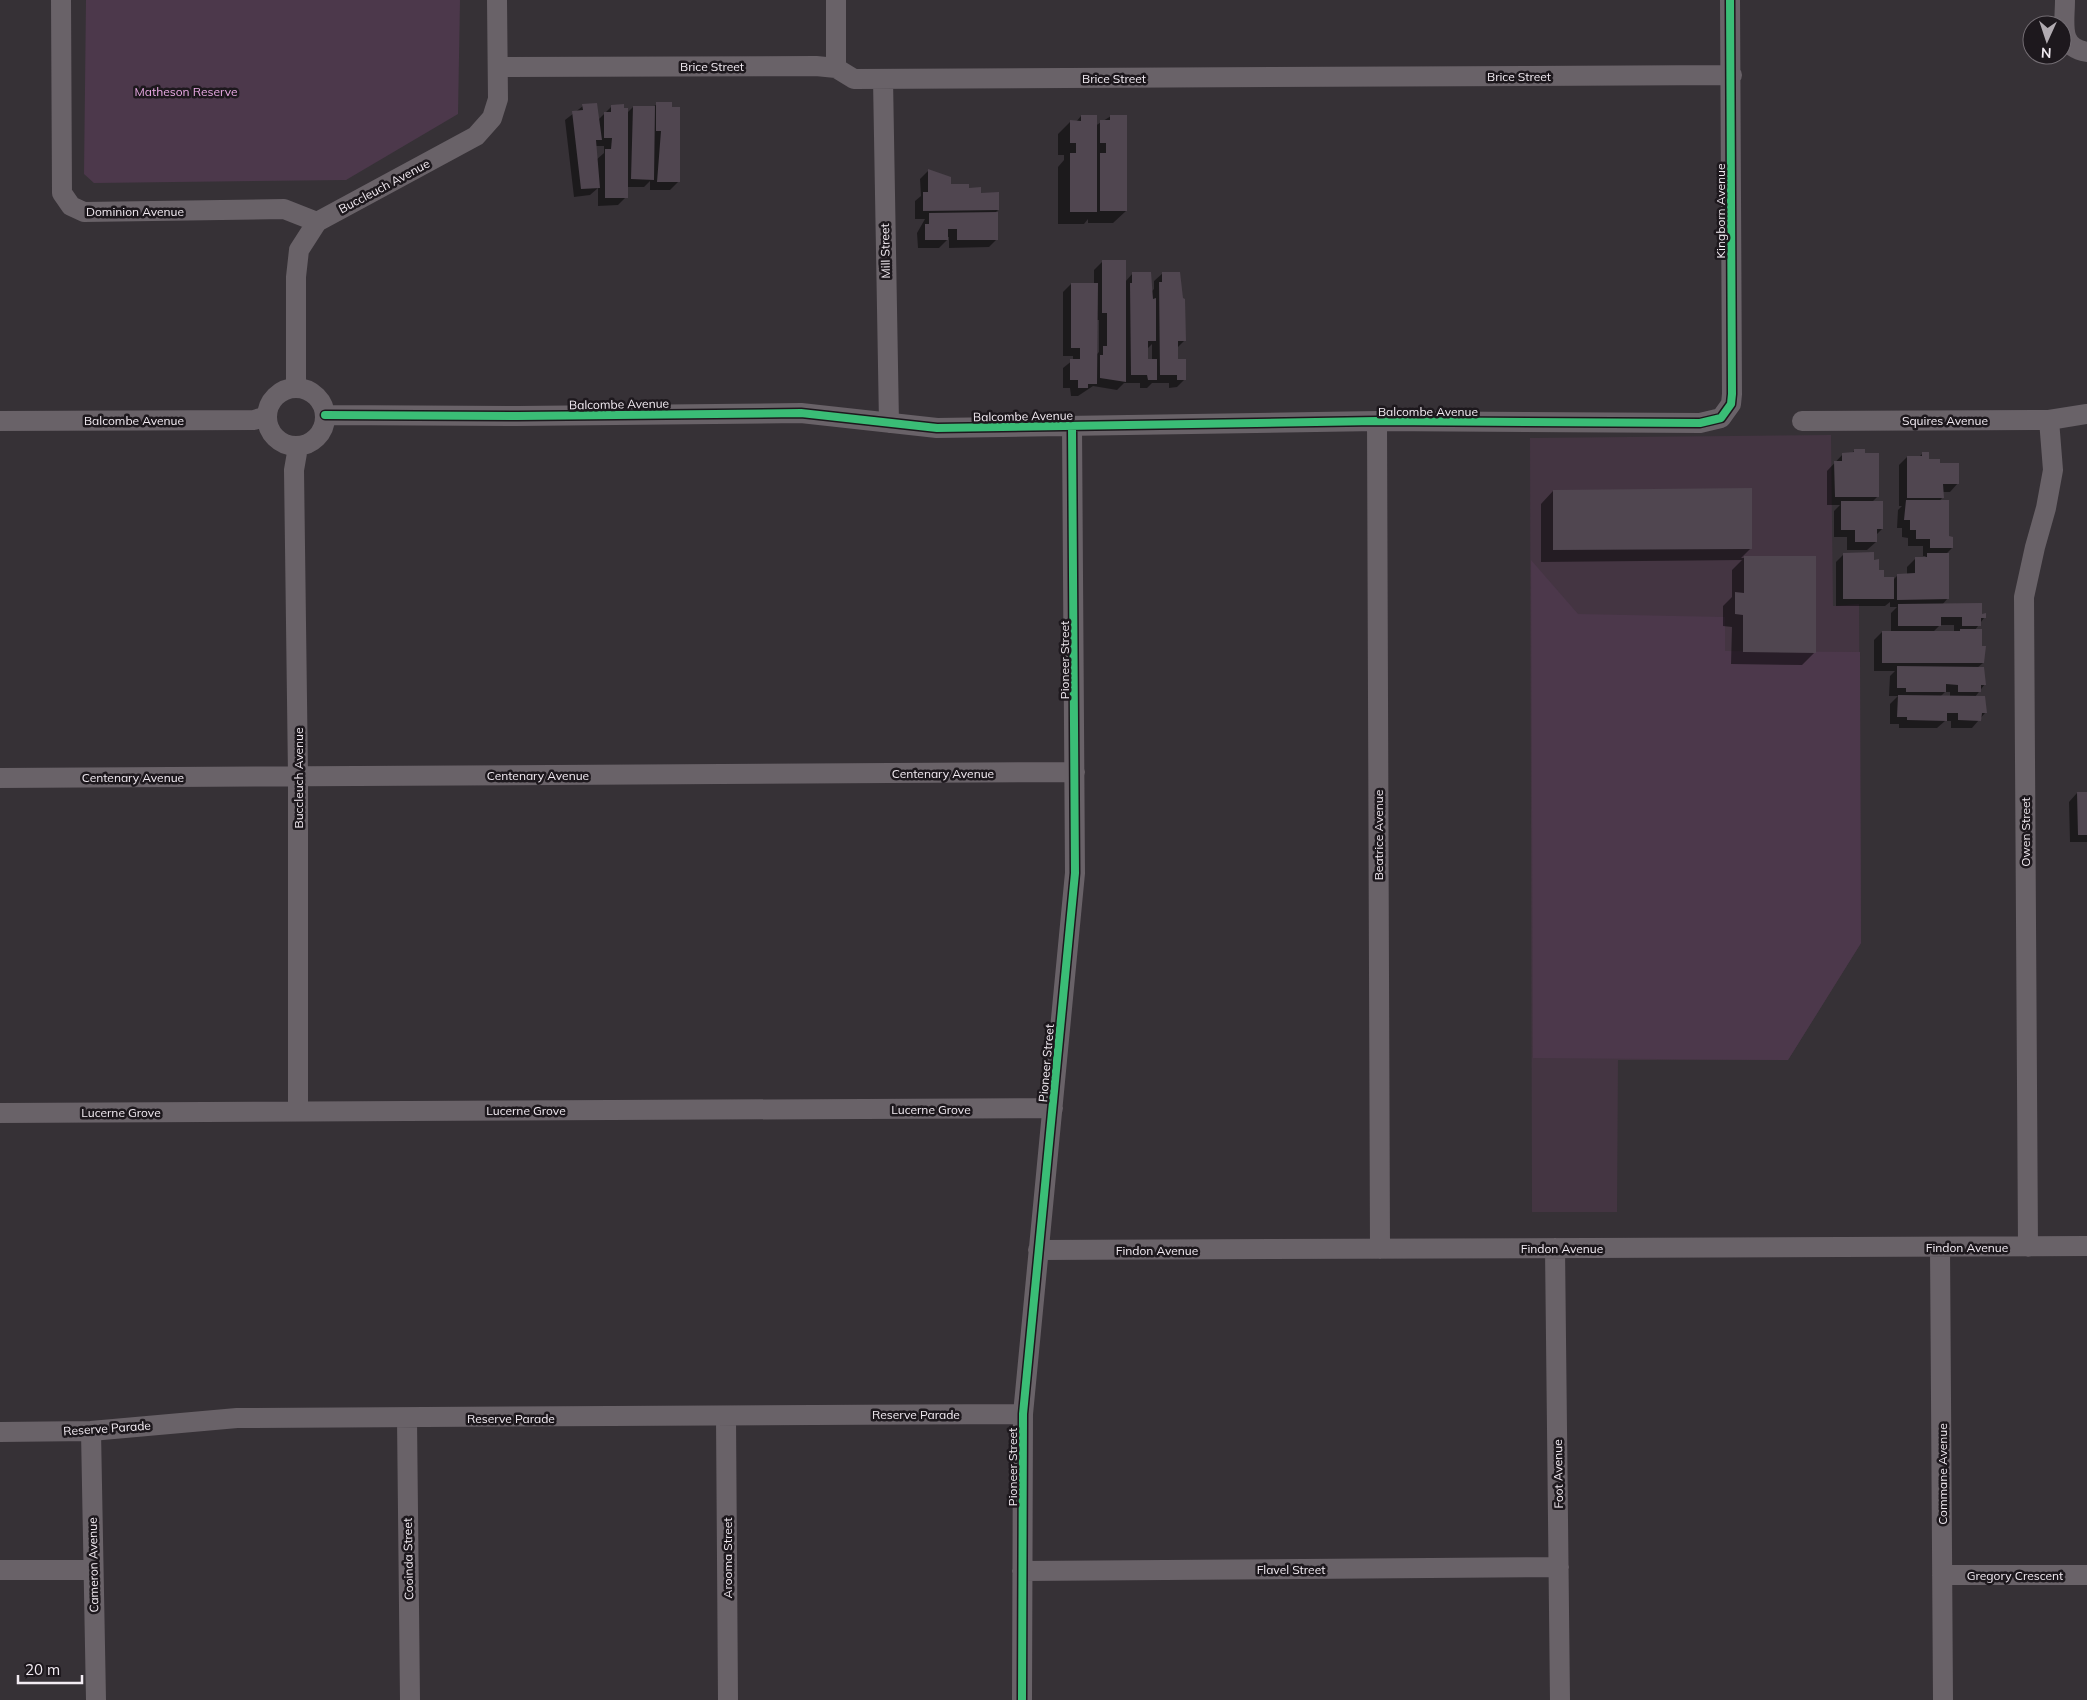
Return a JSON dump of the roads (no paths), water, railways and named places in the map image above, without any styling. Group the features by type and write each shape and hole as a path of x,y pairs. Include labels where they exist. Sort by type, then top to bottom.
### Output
{"street":[{"name":"Dominion Avenue","path":"61,0 62,194 71,206 84,212 284,209 318,222"},
{"name":"Buccleuch Avenue","path":"296,388 296,276 299,250 318,222 476,136 492,118 498,99 497,0"},
{"path":"836,0 836,68"},
{"name":"Kingborn Avenue","path":"1722,418 1731,404 1732,394 1732,75 1730,0"},
{"path":"2065,0 2065,34 2068,43 2075,50 2087,52"},
{"name":"Brice Street","path":"499,67 816,66 836,68 854,79 1732,75"},
{"name":"Mill Street","path":"883,78 889,423"},
{"path":"296,388 304,389 319,399 325,415 321,433 315,440 298,447 280,442 272,435 267,416 273,400 279,394 296,388"},
{"name":"Balcombe Avenue","path":"325,415 518,416 801,413 937,428 1377,421 1700,423 1722,418"},
{"name":"Squires Avenue","path":"1802,421 2049,420 2087,414"},
{"name":"Balcombe Avenue","path":"0,421 254,420 267,416"},
{"name":"Owen Street","path":"2028,1247 2024,597 2046,508 2053,470 2049,420"},
{"name":"Beatrice Avenue","path":"1377,421 1380,1249"},
{"name":"Pioneer Street","path":"1022,1700 1023,1414 1075,873 1072,426"},
{"name":"Buccleuch Avenue","path":"298,447 294,470 298,776 298,1110"},
{"name":"Centenary Avenue","path":"0,778 1075,772"},
{"name":"Lucerne Grove","path":"0,1113 298,1110 1052,1108"},
{"name":"Findon Avenue","path":"1038,1250 2087,1246"},
{"name":"Foot Avenue","path":"1555,1248 1560,1700"},
{"name":"Commane Avenue","path":"1940,1248 1943,1700"},
{"name":"Reserve Parade","path":"0,1432 91,1430 237,1418 1023,1414"},
{"name":"Arooma Street","path":"726,1417 728,1700"},
{"name":"Cooinda Street","path":"407,1418 410,1700"},
{"name":"Cameron Avenue","path":"91,1430 96,1700"},
{"name":"Flavel Street","path":"1022,1572 1559,1567"},
{"path":"0,1570 93,1570"},
{"name":"Gregory Crescent","path":"1942,1575 2087,1575"}],"park label":[{"name":"Matheson Reserve","path":"186,91"}]}
